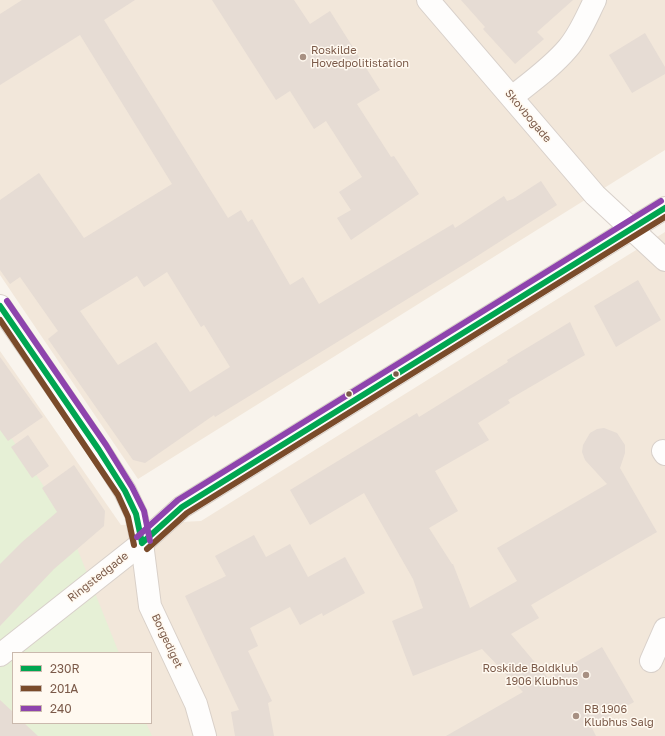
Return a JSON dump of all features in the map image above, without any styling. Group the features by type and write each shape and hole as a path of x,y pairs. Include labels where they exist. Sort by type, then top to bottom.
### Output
{"street":[{"name":"Skovbogade","path":"428,0 595,195 665,260"},
{"path":"512,97 551,65 568,48 580,32 595,0"},
{"name":"Ringstedgade","path":"0,655 142,543 182,507 665,208"},
{"name":"Borgediget","path":"0,306 99,450 125,491 136,514 142,543 150,606 196,704 205,736"},
{"path":"651,661 665,629"}],"shaded area":[{"path":"0,0 665,0 665,150 138,479 0,275"},
{"path":"665,232 665,736 0,736 0,351 121,525 201,521"}],"green space":[{"path":"0,421 65,518 119,652 12,652 12,724 146,724 152,736 0,736"}],"building":[{"path":"22,0 135,0 104,20 228,218 241,210 248,222 252,219 290,285 303,277 319,304 453,224 455,228 504,196 507,201 513,199 541,181 557,205 471,260 215,417 214,415 145,463 133,460 48,339 58,331 20,277 10,284 0,270 0,200 39,173 84,238 172,184 80,35 0,85 0,14","holes":["167,272 201,327 204,325 230,367 190,392 156,342 118,365 80,311 137,276 144,287"]},
{"name":"Roskilde Hovedpolitistation","path":"212,0 294,0 310,24 330,11 380,90 357,104 391,157 394,156 419,194 351,240 337,218 351,210 339,192 362,177 326,121 314,129 290,91 276,100"},
{"path":"461,0 573,0 537,32 544,39 515,64 483,29 485,27"},
{"path":"645,33 665,67 665,74 632,93 609,55"},
{"path":"638,280 661,320 616,347 594,306"},
{"path":"570,322 585,355 508,400 510,403 478,423 489,440 435,471 458,511 429,528 453,564 470,608 517,581 497,548 607,484 585,460 582,452 583,445 590,433 597,429 604,428 617,433 625,445 625,453 620,468 657,532 531,605 539,618 511,634 548,678 602,647 634,702 591,726 596,736 446,736 523,692 482,649 413,676 392,621 423,608 413,579 364,493 310,525 290,490 417,413 419,417 508,362 507,360"},
{"path":"0,357 43,417 8,441 0,430"},
{"path":"28,435 49,466 32,478 11,447"},
{"path":"74,465 105,511 104,526 54,569 0,626 0,564 22,542 57,512 42,488"},
{"path":"254,535 266,557 290,544 308,577 345,557 365,593 323,616 322,613 300,625 290,607 250,628 258,646 248,651 272,701 268,703 274,736 235,736 231,712 239,710 185,596 226,576 215,556"},
{"path":"0,700 12,711 12,724 25,724 38,736 0,736"}],"transit line":[{"name":"240","path":"137,537 178,500 661,201"},
{"name":"230R","path":"142,543 182,507 665,208"},
{"name":"201A","path":"147,549 187,513 665,217"},
{"name":"240","path":"7,301 106,445 132,487 144,511 150,541"},
{"name":"230R","path":"0,306 99,450 125,491 136,514 142,543"},
{"name":"201A","path":"0,320 118,495 128,517 134,545"}],"place":[{"name":"Roskilde Hovedpolitistation","path":"303,57"},
{"name":"Roskilde Boldklub 1906 Klubhus","path":"586,675"},
{"name":"RB 1906 Klubhus Salg","path":"576,716"}]}
